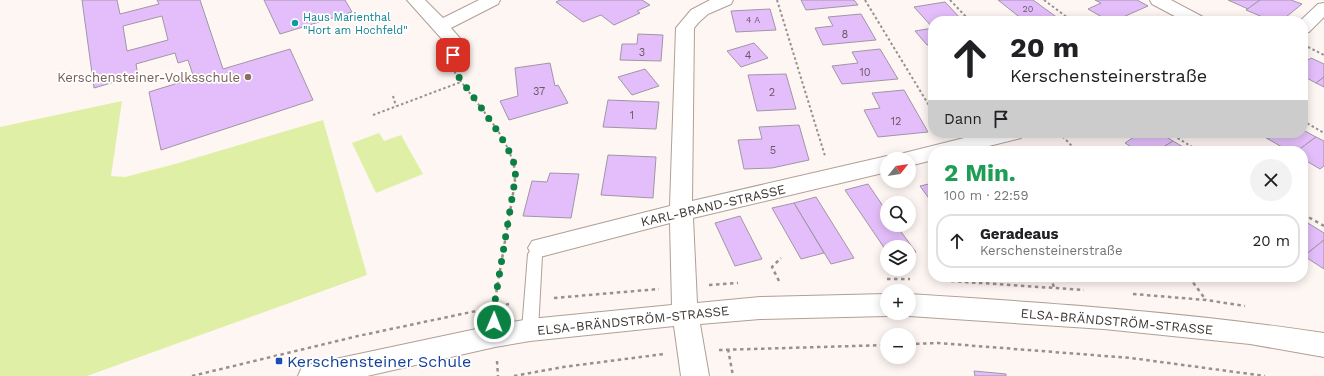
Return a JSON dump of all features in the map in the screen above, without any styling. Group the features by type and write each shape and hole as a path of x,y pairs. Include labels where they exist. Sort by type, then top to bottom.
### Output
{"street":[{"path":"416,0 456,44"},
{"path":"441,26 492,0"},
{"path":"695,376 685,314 682,212 685,28 690,18 697,13 725,0"},
{"path":"1158,0 1188,16"},
{"path":"1308,23 1324,8"},
{"path":"960,146 993,138"},
{"path":"916,157 928,153"},
{"name":"KARL-BRAND-STRASSE","path":"540,248 682,212 880,166"},
{"name":"ELSA-BRÄNDSTRÖM-STRASSE","path":"312,376 495,336 530,330 609,321 760,308 880,305"},
{"name":"ELSA-BRÄNDSTRÖM-STRASSE","path":"916,305 1111,318 1250,333 1324,345"}],"lane":[{"path":"530,330 535,254 540,248"}],"path":[{"path":"777,0 831,177"},
{"path":"865,0 928,104"},
{"path":"950,0 965,16"},
{"path":"1044,0 1065,16"},
{"path":"456,44 451,65 461,82 500,136 515,167 514,186 494,307 498,376"},
{"path":"1308,47 1324,55"},
{"path":"373,115 461,82"},
{"path":"393,96 396,106"},
{"path":"1308,125 1324,133"},
{"path":"1064,138 1072,146"},
{"path":"1177,138 1191,146"},
{"path":"1308,217 1324,226"},
{"path":"779,281 772,267 782,258"},
{"path":"1052,282 1054,286"},
{"path":"1193,282 1206,300"},
{"path":"916,344 938,344 1131,358 1265,376"},
{"path":"728,349 733,376"},
{"path":"279,361 280,355"}],"green space":[{"path":"122,101 111,176 125,177 175,164 323,120 367,275 87,376 0,376 0,127"},
{"path":"379,133 384,141 401,135 423,174 376,193 352,143"}],"building":[{"name":"Kerschensteiner-Volksschule","path":"82,0 117,0 120,14 159,4 157,0 200,0 223,69 290,49 313,100 161,150 149,92 194,78 188,60 178,63 175,53 136,64 138,75 94,88","holes":["162,16 168,40 127,51 123,26"]},
{"name":"Haus Marienthal \"Hort am Hochfeld\"","path":"264,0 345,0 352,12 280,34"},
{"path":"560,0 642,0 650,5 637,11 640,13 614,25 601,15 583,22 556,2"},
{"path":"801,0 854,0 858,5 806,10"},
{"path":"998,0 1033,0 1055,16 1018,16"},
{"path":"1095,0 1137,0 1148,6 1125,16 1100,16 1088,9 1101,3"},
{"path":"1228,0 1260,0 1248,9"},
{"path":"1260,0 1291,0 1302,4 1287,16 1260,16 1246,10"},
{"path":"945,2 958,16 928,16 928,22 914,7"},
{"path":"770,9 776,30 736,32 731,11"},
{"path":"861,14 876,40 823,45 815,28 833,26 828,17"},
{"path":"928,29 928,45 927,45 915,31"},
{"path":"638,34 663,35 661,61 620,60 622,44 637,44"},
{"path":"754,43 768,58 741,67 727,51"},
{"path":"880,49 898,79 842,84 832,66 858,63 852,52"},
{"path":"1311,58 1324,64 1324,77 1316,83 1308,79 1308,60"},
{"path":"550,63 555,86 558,85 568,103 509,120 500,101 518,96 515,68"},
{"path":"645,69 659,86 632,95 618,77"},
{"path":"786,74 796,109 757,111 748,75"},
{"path":"1324,77 1324,87 1316,83"},
{"path":"904,90 928,132 878,137 864,110 880,108 872,93"},
{"path":"608,100 659,102 656,129 603,127"},
{"path":"799,125 809,160 772,168 744,169 738,140 762,139 759,127"},
{"path":"1308,133 1316,137 1304,146 1280,146 1268,139 1308,138"},
{"path":"1316,137 1324,141 1324,166 1320,169 1308,162 1308,146 1304,146"},
{"path":"1132,138 1168,138 1173,141 1165,146 1130,146 1125,143"},
{"path":"1173,141 1182,146 1165,146"},
{"path":"608,155 656,157 653,198 601,195"},
{"path":"550,173 579,174 571,218 523,216 532,181 547,182"},
{"path":"868,184 880,202 880,232 901,232 907,240 880,240 880,242 845,190"},
{"path":"928,184 928,197 920,186"},
{"path":"816,197 854,258 831,264 794,203"},
{"path":"794,203 824,253 801,259 772,208"},
{"path":"740,216 762,259 735,266 715,223"},
{"path":"1308,223 1324,233 1324,240 1308,253"},
{"path":"1324,240 1324,269 1308,259 1308,253"},
{"path":"974,371 1006,374 1006,376 975,376"}],"place":[{"name":"Haus Marienthal \"Hort am Hochfeld\"","path":"295,23"},
{"name":"Kerschensteiner-Volksschule","path":"248,77"},
{"name":"Kerschensteiner Schule","path":"279,361"}],"route":[{"path":"453,55 451,65 461,82 500,136 515,167 514,186 494,307 494,322"}]}
